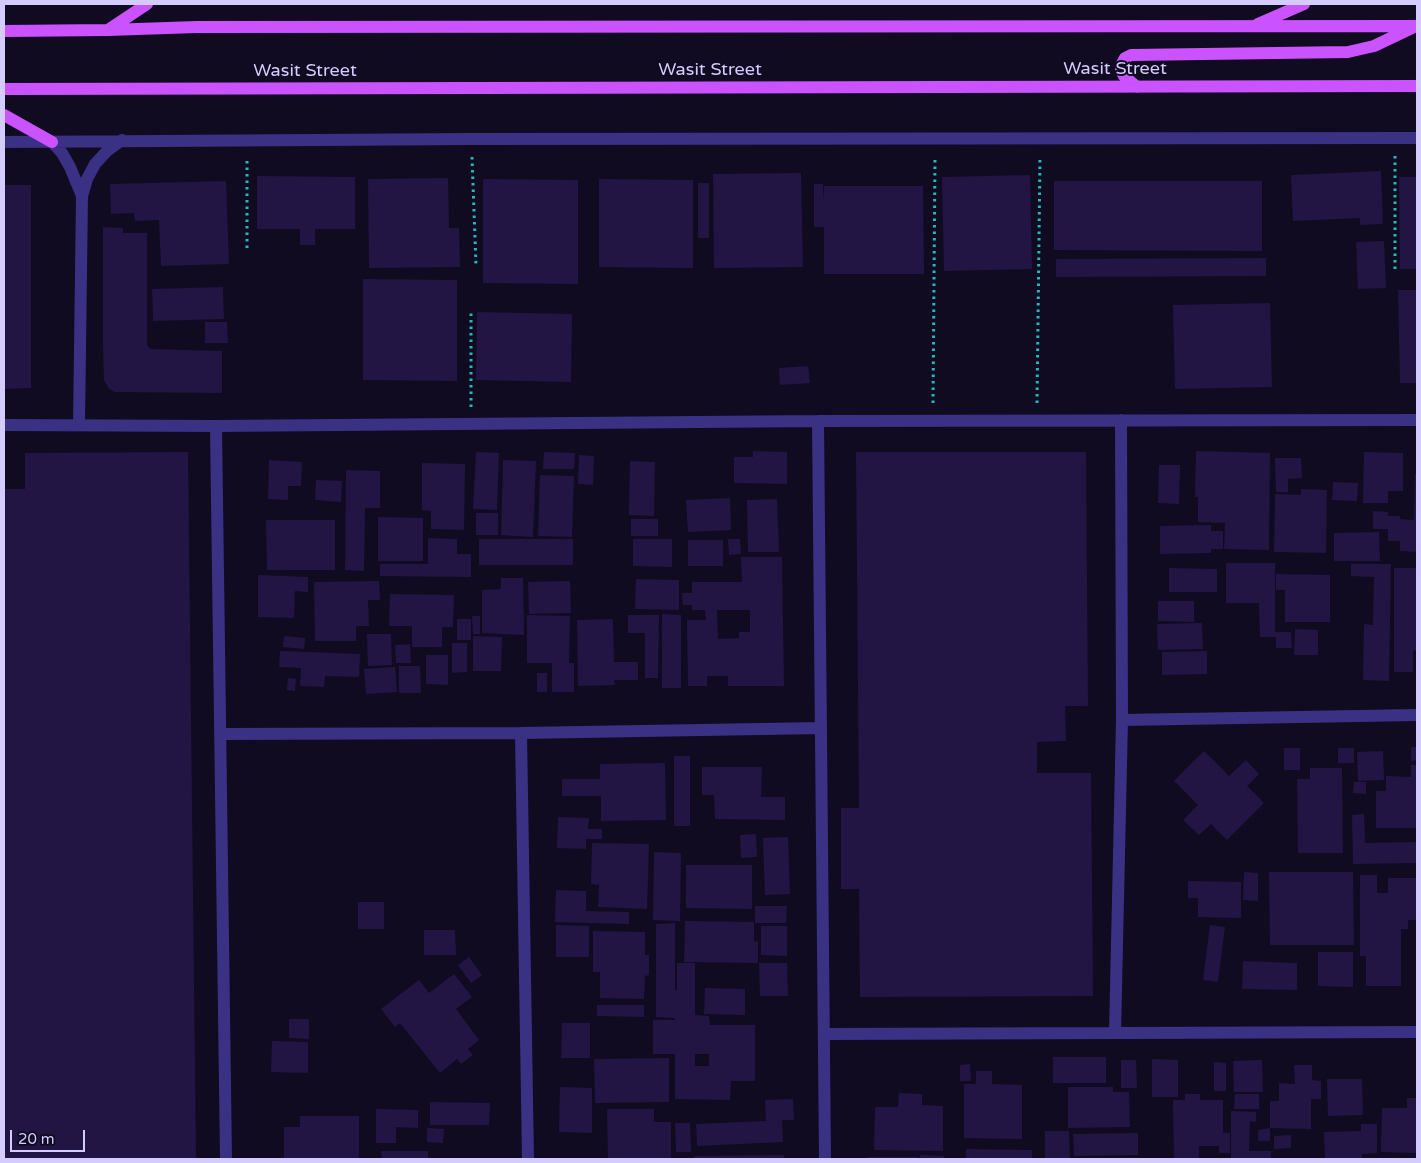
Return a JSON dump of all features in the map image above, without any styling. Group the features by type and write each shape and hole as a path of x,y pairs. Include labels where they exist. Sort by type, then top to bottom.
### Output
{"main road":[{"path":"108,30 147,4"},
{"path":"1254,26 1304,4"},
{"path":"4,31 108,30 197,26 1417,26"},
{"path":"1137,86 1124,76 1121,70 1125,58 1131,54 1348,52 1380,43 1417,26"},
{"name":"Wasit Street","path":"4,89 1417,86"},
{"path":"4,115 52,142"}],"street":[{"path":"4,142 471,139 1417,138"},
{"path":"79,425 82,196 87,179 95,164 107,151 122,140"},
{"path":"52,142 70,167 82,196"},
{"path":"1115,1033 1122,720 1121,420"},
{"path":"4,425 216,426 818,421 1417,420"},
{"path":"818,421 825,1159"},
{"path":"216,426 226,1159"},
{"path":"1122,720 1417,715"},
{"path":"220,734 521,733 822,728"},
{"path":"521,733 528,1159"},
{"path":"825,1034 1417,1032"}],"path":[{"path":"1036,420 1040,138"},
{"path":"1395,138 1395,272"},
{"path":"471,139 476,265"},
{"path":"933,421 935,139"},
{"path":"247,140 247,248"},
{"path":"470,424 471,310"}],"building":[{"path":"1381,171 1383,224 1360,225 1360,218 1293,221 1291,175"},
{"path":"801,173 803,267 714,268 713,174"},
{"path":"1030,175 1032,269 944,271 942,177"},
{"path":"257,176 355,177 355,229 315,229 315,245 300,245 300,229 257,229"},
{"path":"1399,177 1417,177 1417,269 1400,269"},
{"path":"448,178 449,228 459,228 460,267 369,268 368,179"},
{"path":"483,179 578,180 578,284 483,283"},
{"path":"599,179 693,180 693,268 599,267"},
{"path":"226,181 229,264 161,266 159,220 135,221 134,213 111,214 110,184"},
{"path":"1054,181 1262,181 1262,251 1054,250"},
{"path":"698,183 709,183 709,238 698,238"},
{"path":"814,184 823,184 823,202 824,186 923,186 924,274 824,274 824,227 814,227"},
{"path":"4,185 31,185 31,388 4,389"},
{"path":"103,227 123,228 123,233 147,233 147,345 150,349 222,351 222,393 115,392 109,389 104,380"},
{"path":"1384,241 1386,288 1358,289 1356,242"},
{"path":"1266,258 1266,276 1056,277 1056,259"},
{"path":"363,279 457,280 457,381 363,380"},
{"path":"223,287 224,319 153,321 152,289"},
{"path":"1398,290 1417,290 1417,383 1400,383"},
{"path":"1270,303 1272,387 1175,389 1173,305"},
{"path":"477,312 572,314 571,382 476,380"},
{"path":"205,322 227,322 228,343 205,343"},
{"path":"808,366 810,383 780,385 779,368"},
{"path":"753,451 787,452 787,484 734,483 734,457 753,457"},
{"path":"1196,451 1270,453 1269,550 1224,549 1225,523 1198,522 1198,497 1195,497"},
{"path":"188,452 196,1159 4,1159 4,489 25,489 25,453"},
{"path":"476,452 499,453 497,510 473,509"},
{"path":"544,452 575,453 574,469 543,469"},
{"path":"856,452 1086,452 1088,706 1065,706 1066,741 1037,742 1037,773 1091,773 1093,996 860,997 859,889 841,889 841,808 859,808"},
{"path":"1364,452 1403,453 1403,491 1388,491 1388,503 1363,503"},
{"path":"579,455 594,456 593,485 578,484"},
{"path":"1275,458 1301,458 1302,478 1288,479 1288,492 1276,492"},
{"path":"269,460 302,462 301,486 288,486 288,500 268,499"},
{"path":"503,460 536,461 533,537 501,535"},
{"path":"630,461 655,462 654,516 629,515"},
{"path":"422,463 465,464 464,530 431,529 431,511 422,510"},
{"path":"1159,465 1180,465 1179,504 1158,503"},
{"path":"346,470 380,471 380,508 365,508 364,571 345,570"},
{"path":"1415,474 1417,474 1417,552 1400,551 1400,541 1388,541 1388,529 1373,529 1373,511 1388,512 1388,516 1400,516 1400,519 1414,520"},
{"path":"540,475 574,476 572,537 538,536"},
{"path":"316,480 342,481 341,502 315,500"},
{"path":"1333,482 1358,483 1357,501 1332,500"},
{"path":"1301,489 1327,490 1326,553 1274,552 1275,494 1301,495"},
{"path":"730,498 731,530 688,532 686,500"},
{"path":"777,499 779,552 748,552 747,500"},
{"path":"476,513 498,513 498,535 476,535"},
{"path":"378,517 423,518 423,561 378,561"},
{"path":"631,519 658,519 658,536 631,536"},
{"path":"266,520 335,520 335,570 267,570"},
{"path":"1211,525 1211,531 1223,531 1223,549 1211,549 1211,553 1160,554 1160,526"},
{"path":"1379,532 1380,561 1334,561 1334,533"},
{"path":"428,538 457,539 457,554 471,554 471,577 380,576 380,564 428,564"},
{"path":"479,539 573,539 573,565 479,565"},
{"path":"633,539 672,539 672,567 633,566"},
{"path":"728,539 740,539 741,554 729,555"},
{"path":"688,540 723,540 723,566 688,566"},
{"path":"741,557 782,557 784,686 728,686 728,676 707,676 707,686 688,686 687,620 706,620 705,610 692,610 692,605 683,605 682,593 692,593 692,582 742,582","holes":["717,610 750,610 750,632 739,632 739,638 718,639"]},
{"path":"1226,563 1275,563 1275,632 1291,632 1292,648 1276,648 1276,637 1260,637 1259,603 1226,603"},
{"path":"1351,564 1391,564 1389,681 1363,680 1364,624 1373,625 1374,577 1351,576"},
{"path":"1169,568 1217,569 1217,592 1169,592"},
{"path":"1394,568 1417,568 1417,651 1413,650 1413,672 1394,672"},
{"path":"1276,574 1330,575 1330,622 1285,622 1285,590 1276,590"},
{"path":"258,575 308,577 308,592 295,591 294,618 258,617"},
{"path":"501,578 523,578 524,635 482,633 482,590 501,589"},
{"path":"636,579 679,580 679,610 635,609"},
{"path":"379,581 380,600 368,600 369,626 356,626 356,641 315,641 314,582"},
{"path":"570,581 571,613 529,614 528,582"},
{"path":"390,594 454,595 453,627 442,627 442,647 412,647 412,626 389,626"},
{"path":"1158,601 1194,601 1194,622 1158,621"},
{"path":"662,614 681,615 681,688 662,688"},
{"path":"527,615 570,616 569,663 574,663 574,692 552,692 552,663 527,663"},
{"path":"628,615 659,615 658,678 645,678 645,633 628,633"},
{"path":"472,616 480,616 480,634 473,634"},
{"path":"457,619 471,619 471,640 457,640"},
{"path":"613,619 614,662 638,662 638,680 614,680 615,685 578,686 577,620"},
{"path":"1202,623 1203,649 1158,650 1157,624"},
{"path":"1295,629 1318,630 1318,655 1294,655"},
{"path":"367,634 391,634 392,665 368,666"},
{"path":"284,636 305,638 304,649 283,647"},
{"path":"473,636 502,637 501,671 473,671"},
{"path":"452,643 467,643 467,672 452,673"},
{"path":"410,644 411,663 396,663 395,645"},
{"path":"280,651 360,654 359,677 325,676 324,687 300,686 301,668 279,667"},
{"path":"1207,651 1207,674 1162,675 1162,652"},
{"path":"426,655 448,655 448,685 426,684"},
{"path":"399,666 420,666 421,693 399,693"},
{"path":"395,667 397,692 366,694 364,669"},
{"path":"537,673 547,673 547,692 537,692"},
{"path":"288,678 296,679 295,691 287,690"},
{"path":"1411,747 1417,747 1417,760 1411,761"},
{"path":"1284,748 1300,748 1300,770 1284,770"},
{"path":"1338,748 1354,748 1354,763 1338,763"},
{"path":"1204,751 1229,776 1246,760 1259,774 1247,786 1264,803 1227,840 1211,824 1199,835 1183,820 1198,805 1174,781"},
{"path":"1383,751 1384,780 1358,781 1357,752"},
{"path":"674,756 690,756 690,826 674,826"},
{"path":"665,763 666,820 601,821 601,796 562,796 562,779 600,779 600,764"},
{"path":"1411,765 1417,765 1417,828 1376,828 1376,791 1386,791 1386,776 1411,777"},
{"path":"702,767 762,767 761,797 785,797 785,820 715,819 714,795 702,795"},
{"path":"1310,768 1342,768 1343,853 1298,853 1297,779 1310,779"},
{"path":"1354,782 1366,782 1366,794 1353,793"},
{"path":"1364,814 1365,843 1417,842 1417,863 1353,864 1352,815"},
{"path":"558,817 589,818 588,829 602,829 602,839 586,839 586,849 557,848"},
{"path":"756,834 757,857 741,858 740,835"},
{"path":"788,837 790,894 765,895 763,838"},
{"path":"592,843 649,844 647,909 598,907 599,885 591,884"},
{"path":"654,852 681,853 680,921 653,920"},
{"path":"686,865 752,865 752,909 686,908"},
{"path":"1244,872 1258,873 1258,901 1243,900"},
{"path":"1269,872 1353,872 1354,945 1270,945"},
{"path":"1360,875 1377,875 1377,893 1388,893 1388,878 1417,878 1417,920 1408,920 1408,929 1401,929 1401,986 1366,986 1366,956 1360,956"},
{"path":"1188,881 1241,882 1241,918 1198,917 1198,898 1188,898"},
{"path":"556,890 586,891 586,911 629,912 629,924 555,922"},
{"path":"358,902 384,902 384,929 358,929"},
{"path":"755,906 787,906 786,923 755,923"},
{"path":"685,921 754,922 754,942 758,941 758,963 684,962"},
{"path":"675,923 675,990 677,990 677,963 695,963 695,1015 709,1016 710,1025 755,1025 755,1081 731,1081 730,1100 675,1099 675,1054 653,1054 653,1020 675,1020 675,1018 656,1017 656,924","holes":["695,1054 709,1054 709,1066 695,1066"]},
{"path":"556,925 589,926 589,957 556,957"},
{"path":"1210,925 1225,927 1218,982 1203,980"},
{"path":"761,926 787,926 787,956 761,955"},
{"path":"424,930 455,930 456,955 424,955"},
{"path":"593,931 645,932 645,955 649,955 649,975 645,976 644,999 600,998 600,972 593,972"},
{"path":"1318,952 1353,952 1353,987 1318,986"},
{"path":"469,957 482,975 471,983 458,965"},
{"path":"1243,961 1297,963 1297,990 1242,989"},
{"path":"759,963 787,963 788,996 760,996"},
{"path":"454,974 472,997 456,1009 479,1040 468,1049 473,1055 461,1064 457,1059 440,1073 400,1023 395,1027 381,1009 419,980 429,993"},
{"path":"705,988 745,989 745,1015 704,1014"},
{"path":"597,1005 644,1005 644,1017 597,1016"},
{"path":"289,1019 309,1019 309,1039 289,1038"},
{"path":"562,1023 590,1023 590,1058 561,1058"},
{"path":"272,1041 308,1042 308,1073 271,1072"},
{"path":"1053,1057 1106,1057 1106,1083 1053,1083"},
{"path":"669,1058 669,1102 595,1103 594,1059"},
{"path":"1152,1059 1178,1060 1178,1097 1152,1097"},
{"path":"1121,1060 1136,1060 1137,1088 1121,1088"},
{"path":"1262,1060 1263,1092 1234,1092 1233,1061"},
{"path":"1214,1062 1226,1063 1226,1091 1214,1091"},
{"path":"970,1064 971,1081 960,1081 960,1065"},
{"path":"1294,1065 1312,1065 1312,1080 1321,1081 1321,1099 1311,1099 1311,1129 1270,1128 1270,1101 1279,1101 1279,1083 1295,1084"},
{"path":"976,1071 992,1071 992,1084 1022,1085 1022,1139 964,1138 964,1084 976,1084"},
{"path":"1327,1079 1362,1079 1363,1115 1328,1116"},
{"path":"560,1087 592,1088 592,1133 559,1132"},
{"path":"1068,1087 1113,1087 1113,1092 1129,1092 1130,1127 1068,1128"},
{"path":"899,1093 922,1094 922,1105 943,1106 943,1151 874,1150 875,1107 898,1107"},
{"path":"1185,1094 1200,1094 1200,1100 1223,1100 1223,1133 1230,1133 1230,1153 1219,1153 1219,1146 1199,1146 1199,1159 1174,1158 1173,1100 1185,1100"},
{"path":"1235,1094 1259,1094 1259,1109 1234,1109"},
{"path":"1407,1098 1417,1098 1417,1153 1381,1152 1382,1108 1407,1108"},
{"path":"793,1099 794,1120 782,1120 783,1142 697,1146 696,1124 766,1121 765,1100"},
{"path":"430,1102 490,1103 489,1125 430,1125"},
{"path":"376,1109 418,1110 418,1128 396,1127 396,1143 376,1143"},
{"path":"607,1109 654,1109 654,1122 671,1122 671,1159 608,1159"},
{"path":"1231,1111 1256,1112 1256,1122 1250,1121 1249,1151 1271,1151 1271,1159 1231,1159"},
{"path":"300,1116 359,1116 359,1159 284,1159 284,1127 300,1127"},
{"path":"675,1123 690,1123 691,1152 676,1152"},
{"path":"1361,1124 1377,1124 1377,1153 1362,1154 1362,1159 1325,1159 1324,1132 1361,1131"},
{"path":"427,1128 444,1129 443,1143 427,1142"},
{"path":"1270,1128 1270,1141 1258,1141 1258,1130"},
{"path":"1045,1131 1069,1131 1070,1159 1045,1159"},
{"path":"1138,1133 1138,1155 1074,1156 1073,1134"},
{"path":"1291,1135 1291,1148 1274,1149 1274,1136"},
{"path":"966,1149 1032,1150 1032,1159 966,1159"},
{"path":"381,1151 428,1151 428,1159 382,1159"},
{"path":"784,1155 784,1159 694,1159 694,1156"},
{"path":"920,1155 944,1156 944,1159 920,1159"},
{"path":"867,1157 918,1157 918,1159 867,1159"}]}
